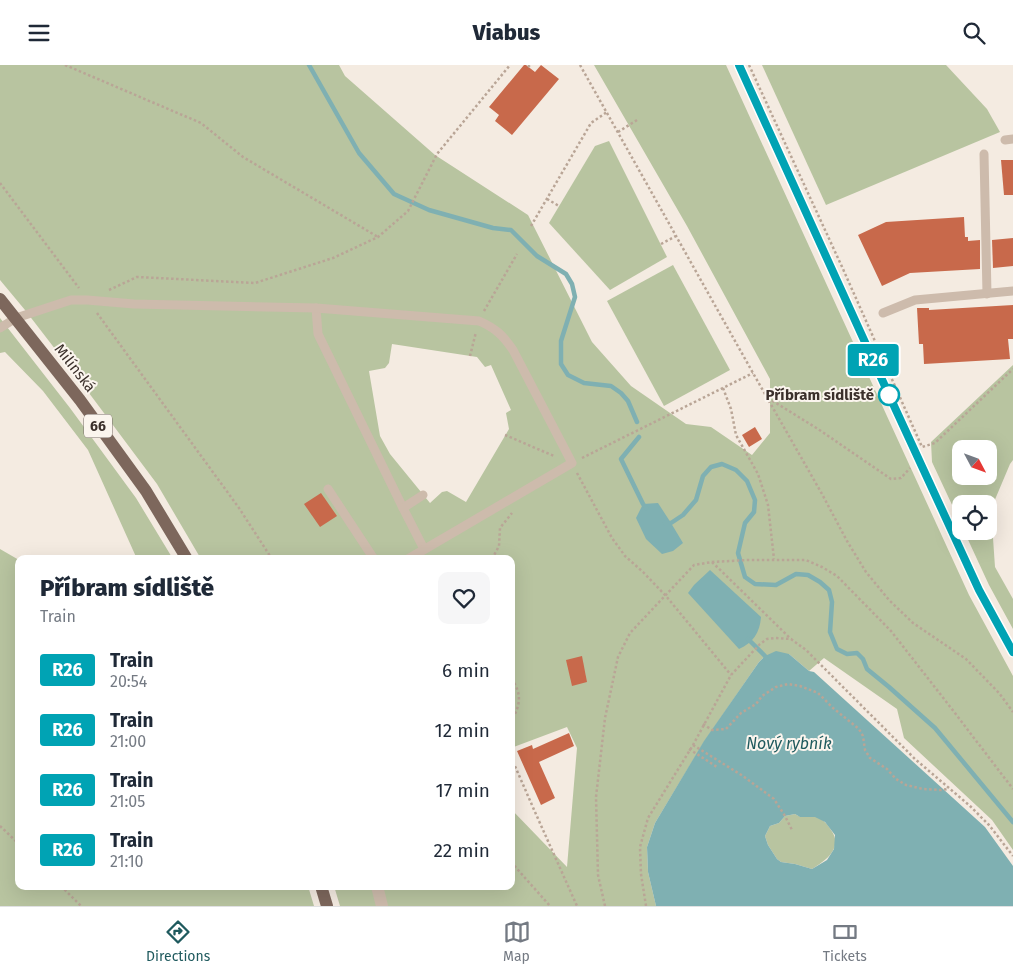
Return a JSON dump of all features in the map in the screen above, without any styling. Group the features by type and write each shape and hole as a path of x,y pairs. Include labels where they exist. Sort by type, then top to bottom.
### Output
{"main road":[{"name":"Milínská","path":"0,299 80,400 146,491 185,555"},
{"path":"322,890 327,906"}],"street":[{"path":"378,890 382,906"}],"lane":[{"path":"984,154 988,294"},
{"path":"883,313 915,300 1013,291"},
{"path":"0,329 16,318 71,300 316,308 479,321 488,325 497,330 513,350 572,463 414,555"},
{"path":"316,308 318,334 424,549"},
{"path":"328,489 371,555"},
{"path":"403,508 423,495"}],"path":[{"path":"65,65 201,123 243,157 378,237"},
{"path":"87,300 137,277 255,283 333,258 378,237 408,211 437,154 510,65"},
{"path":"580,65 866,572 889,600 914,623 966,659 1000,693 1013,712"},
{"path":"749,65 839,260 922,447 935,443 1013,369"},
{"path":"531,226 591,123 607,112"},
{"path":"618,132 637,120"},
{"path":"0,183 239,508 269,555"},
{"path":"547,199 559,207"},
{"path":"661,244 676,236"},
{"path":"470,356 479,321 517,254"},
{"path":"572,463 753,373"},
{"path":"723,388 731,409 736,435 758,474 768,505 774,559"},
{"path":"767,397 891,479 901,478 910,468"},
{"path":"505,435 572,463 612,538 626,556 666,596 731,675"},
{"path":"494,555 499,546 500,529 513,511"},
{"path":"605,906 598,875 596,797 607,710 618,657 630,633 694,565 748,560 806,560 837,576 891,631 1013,789"},
{"path":"712,562 791,639 806,650 895,739 970,806 989,825 1013,856"},
{"path":"646,906 641,875 640,847 648,818 693,745 731,675 767,639 775,637 791,639"},
{"path":"515,683 520,698 518,711 515,715"},
{"path":"703,725 712,730 726,729 741,713 756,704 762,696 776,687 788,684 800,686 818,693 859,729 863,736 865,750 870,758 887,769 896,779 906,785 922,789 949,789"},
{"path":"693,745 743,776 774,799 792,830"},
{"path":"689,749 717,767"},
{"path":"515,766 577,906"},
{"path":"0,826 15,840"},
{"path":"515,867 550,906"},
{"path":"65,890 81,906"}],"green space":[{"path":"0,65 339,65 345,76 435,155 528,215 592,342 631,386 686,424 711,427 752,455 770,433 770,379 687,226 594,65 726,65 969,595 1013,676 1013,850 992,820 904,738 897,709 824,658 809,671 789,654 765,656 759,662 704,742 655,823 647,847 648,872 656,906 340,906 335,890 515,890 515,813 567,867 577,748 567,727 515,746 515,555 199,555 157,484 25,310 0,280","holes":["392,344 477,357 485,367 491,365 511,410 506,413 509,429 466,502 447,491 442,492 430,503 390,454 380,436 369,371 385,368 389,363"]},
{"path":"762,65 946,65 987,109 1000,132 826,205"},
{"path":"609,141 667,257 610,290 549,223 595,146"},
{"path":"673,265 730,370 664,406 607,301"},
{"path":"0,318 70,408 136,498 171,555 135,555 88,450 43,391 5,352 0,353"},
{"path":"1013,365 1013,460 997,495 952,495 952,505 932,462 931,442"},
{"path":"968,540 993,540 995,567 1013,599 1013,629 989,585"},
{"path":"0,549 15,558 15,890 309,890 314,906 0,906"},
{"path":"795,814 801,817 819,818 827,824 834,837 835,843 831,853 812,869 781,862 768,845 765,836 770,826 779,823 785,816"}],"water":[{"path":"658,503 683,543 673,551 662,554 646,539 636,518 643,504"},
{"path":"710,570 761,617 755,636 748,644 739,649 688,593"},
{"name":"Nový rybník","path":"776,651 789,654 809,671 814,672 985,827 1013,866 1013,906 656,906 648,872 647,847 655,823 704,741 765,656","holes":["795,814 800,817 815,817 825,822 835,835 834,849 827,860 812,869 781,862 768,845 765,836 770,826 779,823 785,816"]}],"building":[{"path":"524,65 535,72 541,65 559,79 512,135 495,121 499,115 489,107"},
{"path":"1001,160 1013,160 1013,195 1004,195"},
{"path":"964,217 965,237 968,237 968,241 980,240 980,269 910,273 882,286 858,235 886,222"},
{"path":"1013,238 1013,266 993,268 992,240"},
{"path":"1013,305 1013,339 1008,339 1010,359 924,364 923,344 919,344 917,308 929,308 929,310"},
{"path":"755,427 762,439 749,447 742,435"},
{"path":"321,493 337,516 320,527 304,504"},
{"path":"582,656 587,682 572,686 566,660"},
{"path":"569,733 574,746 539,762 555,798 541,805 517,751 532,745 533,749"}],"waterway":[{"path":"309,65 359,153 394,194 429,210 493,228 511,230 537,256 566,274 572,284 575,297 561,341 561,364 568,375 584,383 611,386 621,393 628,401 637,422"},
{"path":"639,437 621,459 646,508"},
{"path":"665,523 671,523 683,515 696,500 703,476 711,467 722,464 736,470 747,481 755,500 754,512 745,523 738,553 745,577 755,584 776,585 796,574 808,575 829,590 832,602 830,632 837,649 847,654 857,653 863,659 867,669 935,728 1013,822"},
{"path":"748,639 765,656 767,661"}],"railway":[{"path":"739,65 979,590 1013,653"}],"train":[{"name":"R26","path":"739,65 979,590 1013,652"}],"place":[{"name":"Příbram sídliště","path":"889,395"}]}
